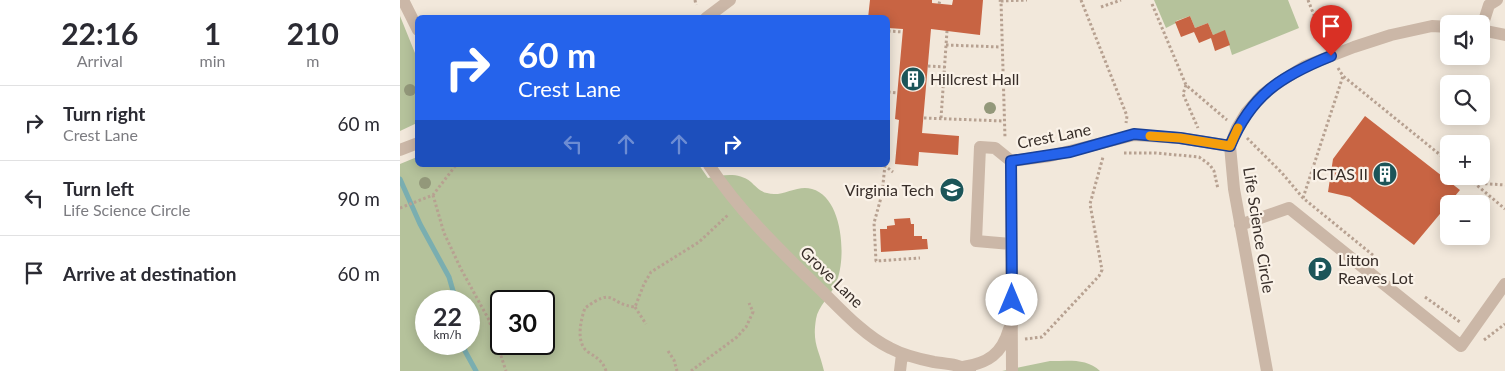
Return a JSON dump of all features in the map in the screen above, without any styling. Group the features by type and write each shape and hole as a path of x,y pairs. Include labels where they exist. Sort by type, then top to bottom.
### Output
{"street":[{"path":"710,15 730,0"},
{"path":"1486,15 1489,5 1497,0"},
{"path":"405,4 415,24"},
{"name":"Life Science Circle","path":"1268,371 1234,189 1230,146 1237,128 1246,113 1262,95 1305,66 1391,35 1440,26"},
{"path":"1490,32 1505,35"},
{"name":"Crest Lane","path":"1012,320 1011,161 1070,152 1134,134 1180,138 1230,146"},
{"path":"400,150 415,144"},
{"path":"1011,161 995,148 980,147 976,241 1011,244"},
{"name":"Grove Lane","path":"710,167 738,205 760,230 842,311 884,345 902,354 967,369 983,362 998,352 1007,337 1012,320"},
{"path":"1240,225 1289,208 1461,346 1505,284"},
{"path":"1012,320 1012,371"},
{"path":"900,371 902,354"}],"path":[{"path":"695,0 696,5"},
{"path":"1008,143 1004,137 1003,120 1000,0 1027,0"},
{"path":"1081,0 1127,116 1126,123 1120,127"},
{"path":"1101,7 1121,0"},
{"path":"1308,0 1325,43 1343,76 1440,155"},
{"path":"1152,4 1186,85 1237,128 1282,173 1302,198 1378,259"},
{"path":"890,31 903,32"},
{"path":"941,118 947,31"},
{"path":"1319,46 1325,43"},
{"path":"946,45 1001,47"},
{"path":"928,66 945,67"},
{"path":"1302,198 1343,76"},
{"path":"1186,85 1183,94 1194,122 1198,128 1204,131"},
{"path":"890,92 898,93"},
{"path":"1223,123 1231,114"},
{"path":"924,118 1003,120"},
{"path":"1118,154 1156,153 1199,157 1210,165 1214,171 1219,192"},
{"path":"1093,158 1110,155"},
{"path":"1012,340 1042,337 1099,276 1102,270 1090,204 1103,156"},
{"path":"400,208 433,195 454,167"},
{"path":"884,167 882,194 874,223 876,261 920,258"},
{"path":"887,167 893,172"},
{"path":"1476,185 1505,209"},
{"path":"1490,185 1505,186"},
{"path":"433,195 444,233 489,320 506,371"},
{"path":"634,307 651,272 699,242 738,205"},
{"path":"1422,295 1459,324"},
{"path":"606,371 596,356 586,351 582,345 581,322 585,308 594,301 608,296 634,307 646,324"},
{"path":"691,371 737,337 746,327 752,312 749,303"},
{"path":"1480,343 1505,324"},
{"path":"668,351 674,360 677,371"}],"green space":[{"path":"1154,0 1288,0 1299,28 1232,55 1225,31 1213,35 1208,23 1195,28 1190,16 1176,21 1176,23 1166,28"},
{"path":"400,16 415,53 415,124 400,131"},
{"path":"415,158 415,167 700,167 708,178 725,175 741,177 767,193 778,194 801,188 812,189 822,194 830,204 840,230 841,245 841,259 836,283 819,310 816,319 815,341 824,371 400,371 400,164"},
{"path":"1050,361 1083,362 1100,371 1002,371"}],"building":[{"name":"Hillcrest Hall","path":"870,0 932,0 932,3 952,5 953,0 983,0 980,35 931,29 922,133 959,136 958,155 919,152 918,166 895,164 899,120 895,119 903,29 890,28 890,15 868,15"},
{"path":"1190,16 1195,28 1208,23 1213,35 1225,30 1230,45 1215,51 1211,38 1199,43 1194,32 1181,37 1175,22"},
{"name":"ICTAS II","path":"1365,116 1440,174 1440,185 1454,185 1460,190 1456,195 1440,195 1440,214 1414,245 1350,197 1328,192 1333,159"},
{"path":"910,218 911,224 914,224 914,236 922,236 922,239 927,239 928,249 881,252 880,229 887,229 887,226 895,225 894,219"}],"waterway":[{"path":"400,179 420,224 449,277 453,290"},
{"path":"467,355 476,371"}],"slow traffic":[{"path":"1150,136 1180,138 1230,146 1238,128"}],"place":[{"name":"Hillcrest Hall","path":"913,79"},
{"name":"ICTAS II","path":"1385,174"},
{"name":"Virginia Tech","path":"952,190"},
{"name":"Litton Reaves Lot","path":"1320,269"}],"route":[{"path":"1012,300 1011,161 1070,152 1134,134 1180,138 1230,146 1237,128 1246,113 1262,95 1305,66 1331,56"}]}
